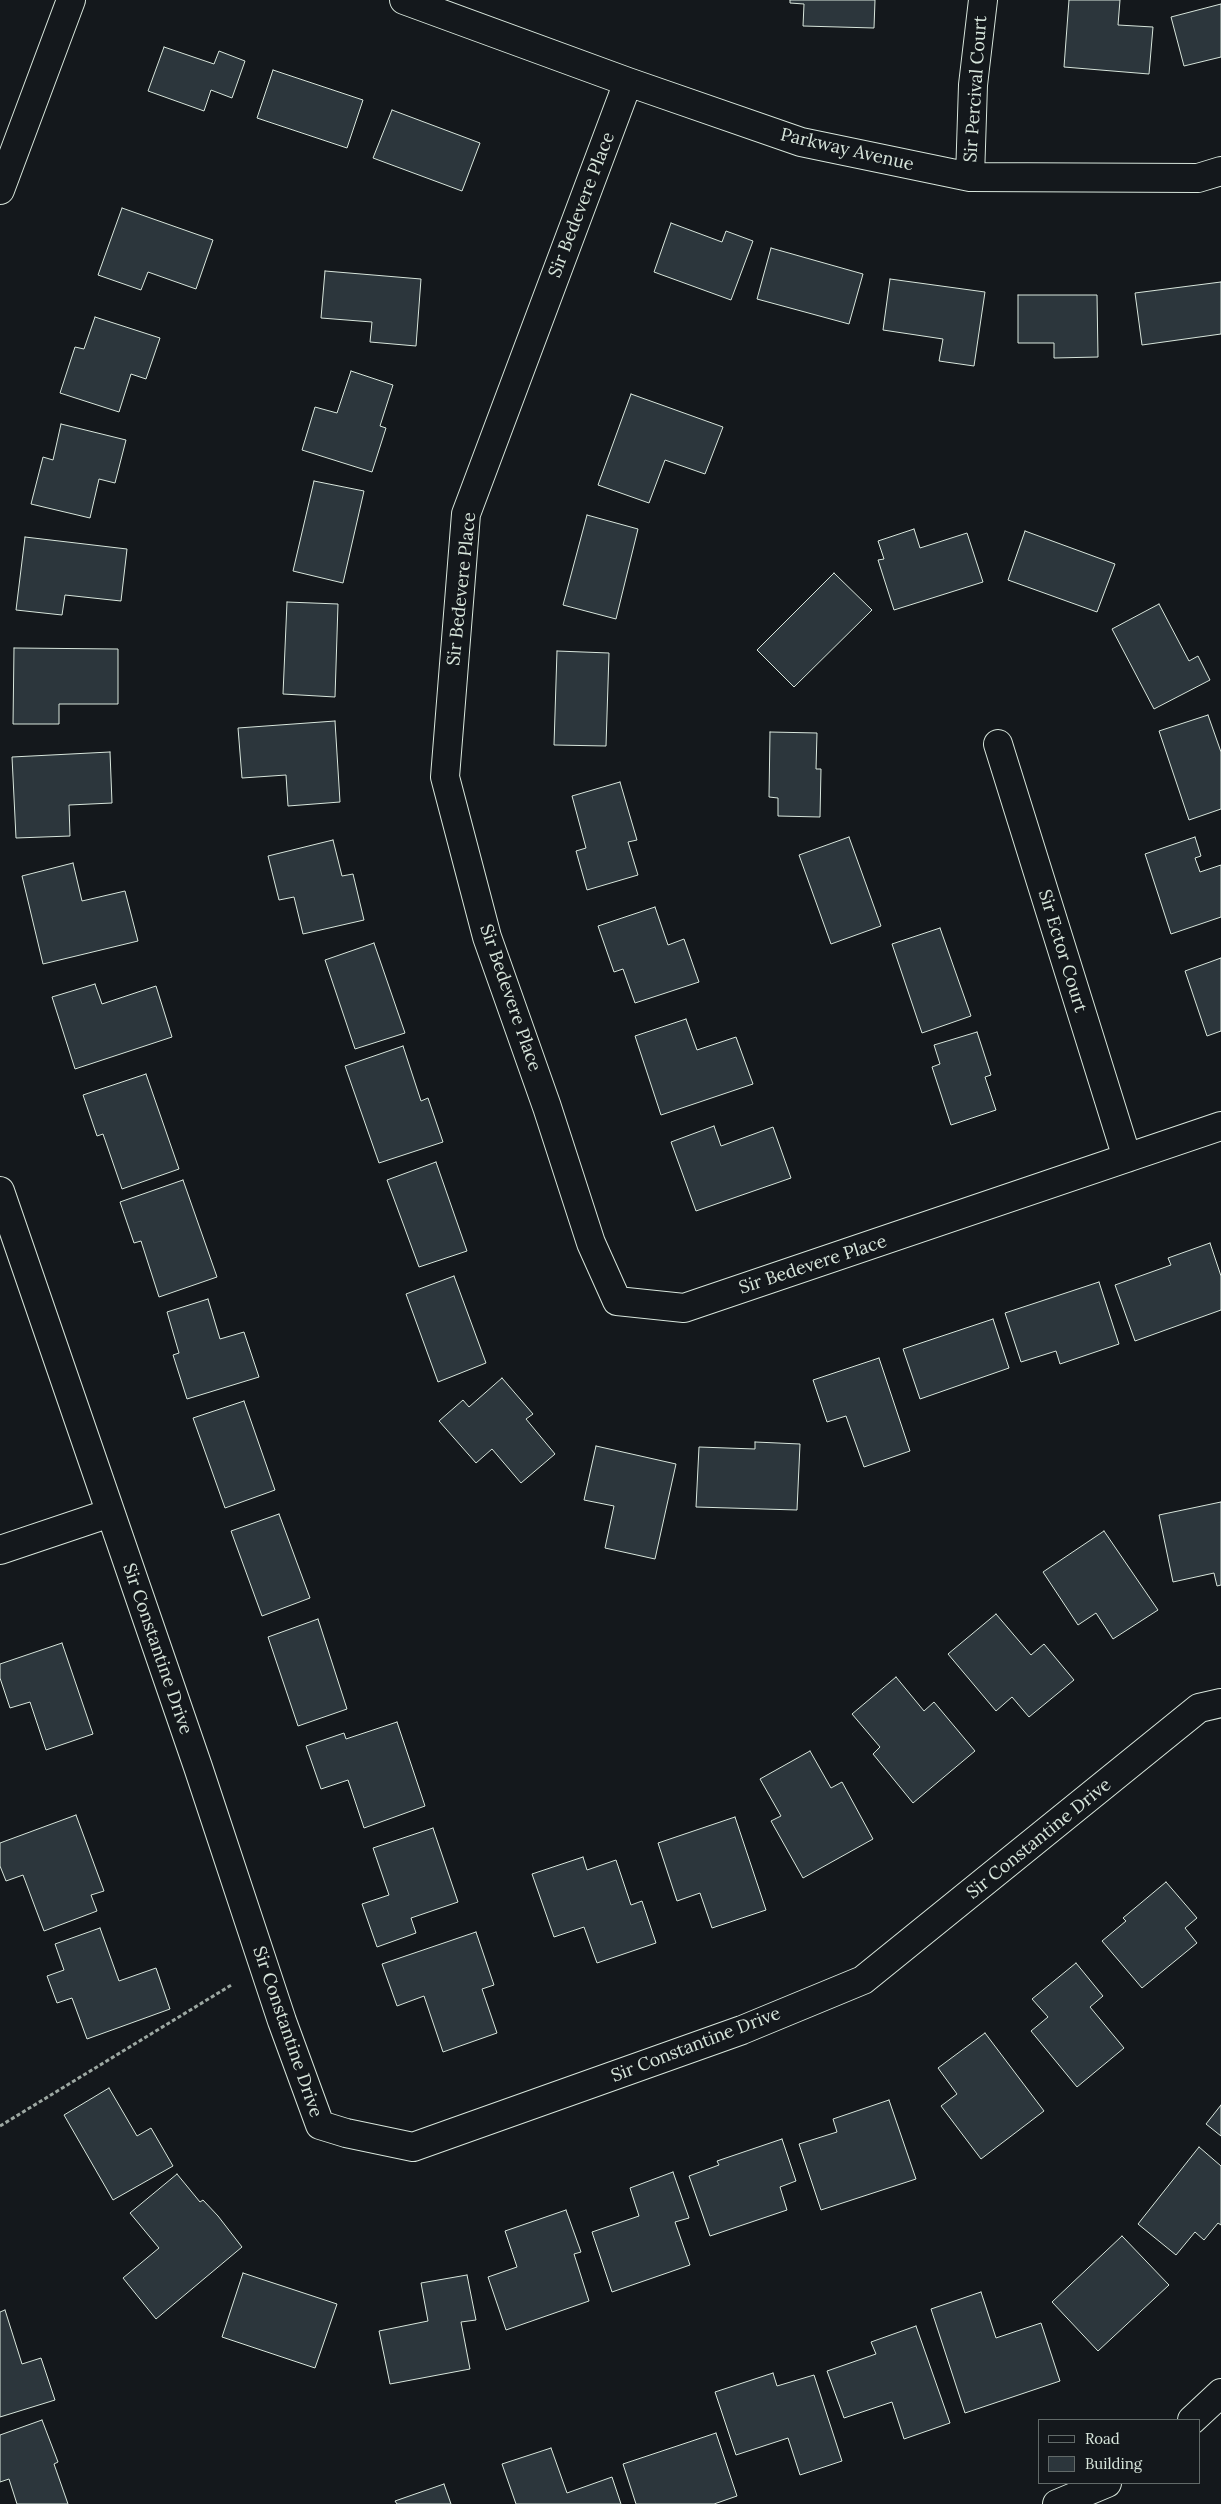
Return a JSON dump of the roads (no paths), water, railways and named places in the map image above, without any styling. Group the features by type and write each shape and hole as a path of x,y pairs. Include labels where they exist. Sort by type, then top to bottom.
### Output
{"street":[{"path":"0,190 71,0"},
{"name":"Parkway Avenue","path":"404,0 628,82 800,142 970,178 1198,178 1221,171"},
{"name":"Sir Percival Court","path":"970,178 972,85 982,0"},
{"name":"Sir Bedevere Place","path":"628,82 466,514 445,777 487,937 547,1107 591,1243 617,1300 684,1308 1221,1126"},
{"name":"Sir Ector Court","path":"998,744 1127,1158"},
{"name":"Sir Constantine Drive","path":"0,1191 263,1966 320,2125 346,2133 413,2147 742,2030 863,1980 1199,1708 1221,1703"},
{"path":"0,1550 110,1513"},
{"path":"1193,2419 1221,2392"},
{"path":"1057,2504 1105,2484"}]}
